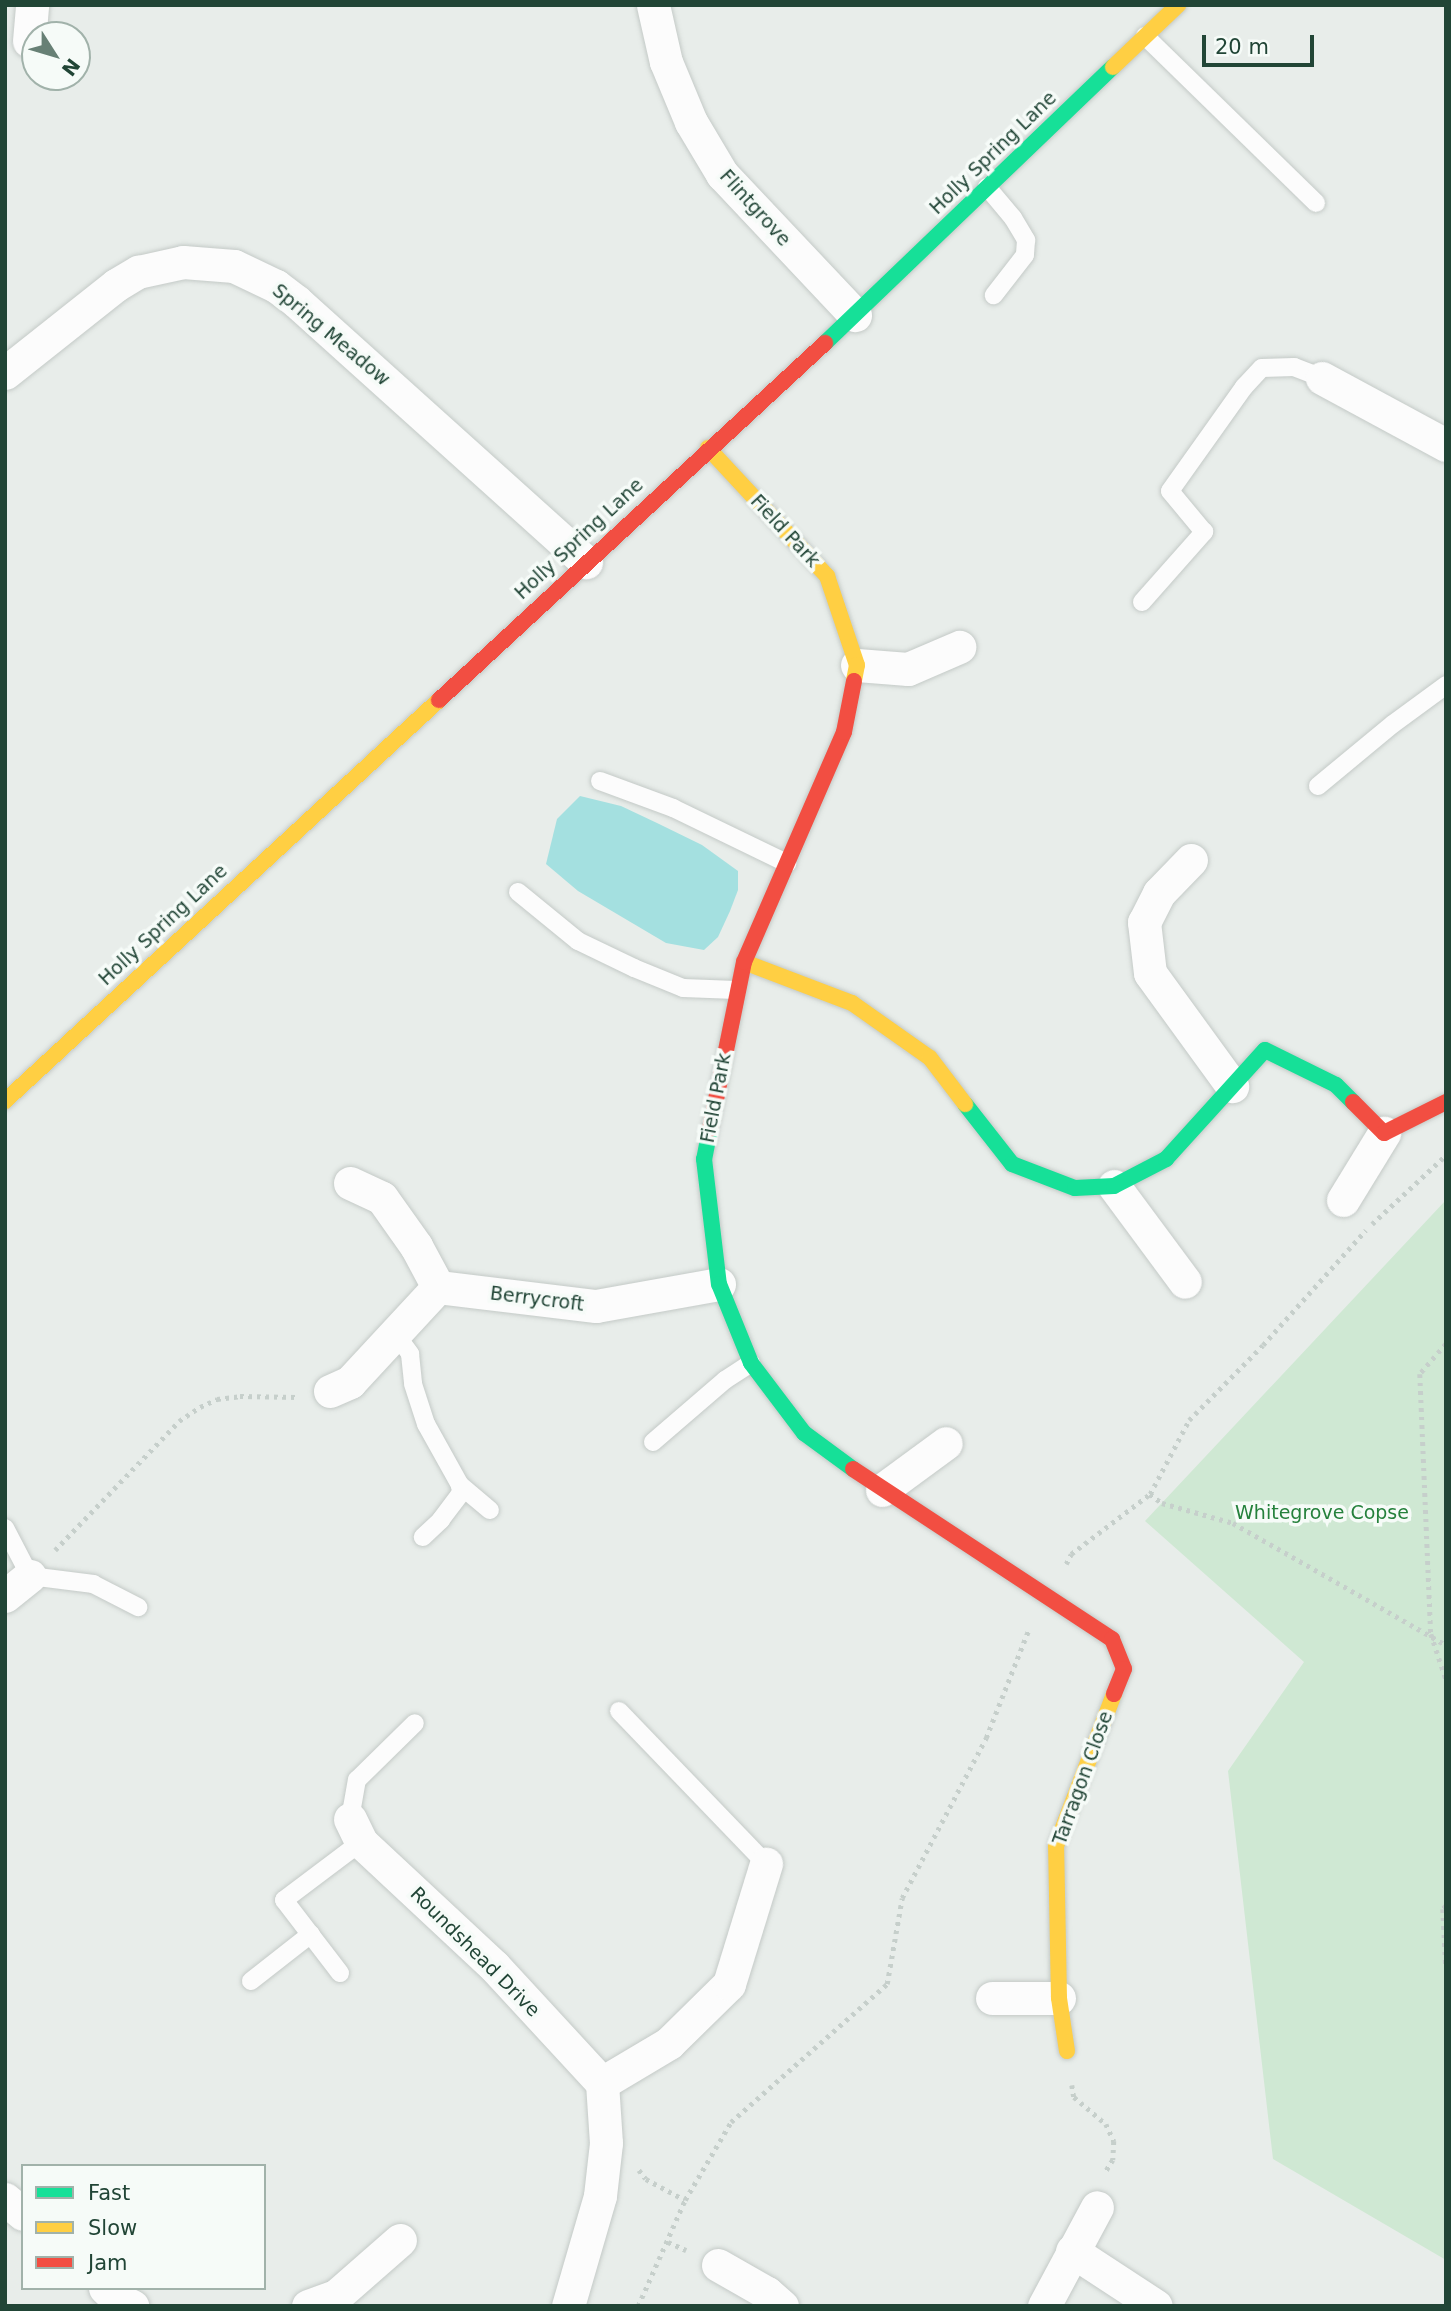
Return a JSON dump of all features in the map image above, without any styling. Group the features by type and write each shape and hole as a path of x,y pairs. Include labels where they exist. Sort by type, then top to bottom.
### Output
{"street":[{"name":"Flintgrove","path":"653,5 666,61 686,110 722,174 855,315"},
{"name":"Holly Spring Lane","path":"5,1101 708,448 855,315 1178,5"},
{"name":"Spring Meadow","path":"5,373 116,285 138,272 183,262 234,266 276,286 297,302 586,562"},
{"path":"1321,377 1446,445"},
{"name":"Field Park","path":"708,448 827,576 857,665 844,732 744,962 736,990 704,1160 719,1284 751,1363 804,1433 882,1490 1047,1597"},
{"path":"857,665 908,669 959,647"},
{"path":"1191,860 1159,892 1144,922 1150,972 1231,1086"},
{"path":"744,962 852,1003 930,1058 1012,1164 1075,1188 1114,1186 1166,1159 1265,1050 1336,1085 1384,1133"},
{"path":"1343,1200 1384,1133 1446,1102"},
{"path":"330,1391 350,1382 438,1287 416,1246 382,1198 350,1183"},
{"path":"1114,1186 1185,1282"},
{"name":"Berrycroft","path":"438,1287 596,1306 719,1284"},
{"path":"882,1490 946,1443"},
{"name":"Tarragon Close","path":"1047,1597 1112,1639 1124,1669 1056,1846 1059,1998 1067,2051"},
{"name":"Roundshead Drive","path":"355,1830 494,1966 602,2083"},
{"path":"568,2306 600,2196 606,2143 602,2083 669,2043 729,1984 765,1864"},
{"path":"992,1998 1059,1998"},
{"path":"5,2199 21,2212"},
{"path":"1044,2306 1097,2207"},
{"path":"308,2306 336,2295 400,2240"},
{"path":"1072,2251 1156,2306"},
{"path":"719,2265 767,2293 782,2306"},
{"path":"106,2290 117,2300 132,2306"}],"lane":[{"path":"1145,36 1316,203"},
{"path":"987,187 1013,218 1026,240 1025,255 994,295"},
{"path":"1142,602 1205,532 1170,491 1244,387 1262,368 1294,367 1321,377"},
{"path":"1318,786 1393,724 1446,685"},
{"path":"600,782 673,808 787,863"},
{"path":"517,892 578,941 634,968 683,988 736,990"},
{"path":"395,1333 410,1354 413,1384 426,1424 460,1485 490,1510"},
{"path":"653,1442 725,1380 751,1363"},
{"path":"423,1537 442,1520 461,1493 460,1485"},
{"path":"5,1528 18,1586 93,1584 138,1607"},
{"path":"619,1711 765,1864"},
{"path":"340,1973 284,1900 355,1830 357,1780 415,1723"},
{"path":"251,1981 311,1934"}],"path":[{"path":"1071,1555 1150,1494 1189,1420 1263,1345 1353,1242 1446,1155"},
{"path":"1446,1344 1420,1374 1431,1634 1446,1679"},
{"path":"18,1586 172,1428 200,1407 218,1399 240,1396 305,1397 330,1391"},
{"path":"1150,1494 1163,1503 1233,1523 1446,1645"},
{"path":"638,2306 685,2200 731,2122 887,1983 902,1898 986,1738 1023,1640"},
{"path":"1446,1906 1443,1909 1446,1968"},
{"path":"1067,2051 1074,2097 1106,2124 1114,2141 1113,2160 1096,2189 1097,2207"},
{"path":"606,2143 628,2155 646,2179 685,2200"}],"green space":[{"name":"Whitegrove Copse","path":"1446,1200 1446,2260 1273,2159 1228,1771 1304,1662 1145,1521"}],"water":[{"path":"580,796 621,806 657,823 702,845 738,871 738,890 730,911 718,937 704,950 666,943 578,891 546,864 557,819"}],"traffic: fast":[{"path":"825,343 1113,67"},
{"path":"965,1104 1012,1164 1075,1188 1114,1186 1166,1159 1265,1050 1336,1085 1353,1102"},
{"path":"710,1129 704,1159 719,1284 751,1363 804,1433 853,1469"}],"traffic: slow":[{"path":"1113,67 1178,5"},
{"path":"708,448 827,576 857,665 854,681"},
{"path":"5,1101 439,700"},
{"path":"744,962 852,1003 930,1058 965,1104"},
{"path":"1067,2051 1059,1998 1056,1846 1114,1694"}],"traffic: jam":[{"path":"439,700 825,343"},
{"path":"710,1129 744,962 844,732 854,681"},
{"path":"1353,1102 1384,1133 1446,1102"},
{"path":"853,1469 1112,1639 1124,1669 1114,1694"}]}
